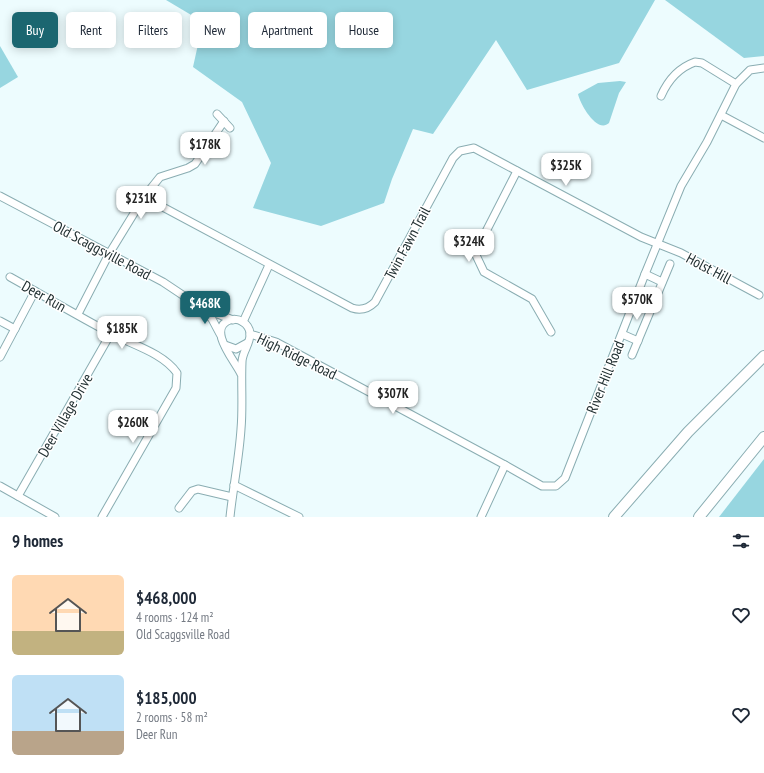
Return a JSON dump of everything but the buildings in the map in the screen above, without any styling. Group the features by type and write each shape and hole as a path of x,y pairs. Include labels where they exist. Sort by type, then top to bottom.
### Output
{"highway":[{"path":"614,517 688,432 764,356"},
{"path":"699,517 764,437"}],"street":[{"path":"661,96 666,83 673,75 695,62 702,63 736,84"},
{"name":"River Hill Road","path":"505,465 542,486 556,486 561,482 568,471 644,274 658,244 681,186 700,155 736,84 750,70 764,68"},
{"path":"218,114 230,128"},
{"path":"721,115 764,138"},
{"name":"Deer Run","path":"78,314 109,254 144,197 160,177 188,168 195,164 224,121"},
{"name":"Twin Fawn Trail","path":"144,197 352,308 367,309 375,302 456,154 464,149 474,148 641,237 658,244"},
{"path":"517,171 475,253 484,272 532,299 551,332"},
{"name":"Old Scaggsville Road","path":"0,196 163,282 202,308 233,320"},
{"name":"Holst Hill","path":"658,244 681,254 759,295"},
{"path":"632,355 670,264"},
{"path":"243,322 269,265"},
{"path":"644,274 662,282"},
{"name":"Deer Run","path":"10,278 168,363 177,373 178,380 176,388 102,517"},
{"path":"0,357 35,291"},
{"name":"Old Scaggsville Road","path":"202,308 212,319 220,334"},
{"path":"230,517 241,431 242,374 242,355 250,334 247,326 243,322 233,320 226,322 222,327 220,334 224,345 242,374"},
{"path":"0,321 15,329"},
{"name":"Deer Village Drive","path":"18,496 111,333"},
{"name":"High Ridge Road","path":"250,334 276,342 505,465"},
{"path":"622,334 638,341"},
{"path":"224,345 236,349 242,348 247,343"},
{"path":"481,517 505,465"},
{"path":"234,485 299,517"},
{"path":"0,486 56,517"},
{"path":"178,508 192,491 198,489 232,497"}],"shaded area":[{"path":"166,0 655,0 619,63 527,90 496,40 433,134 413,129 392,179 384,203 321,226 253,208 271,163 242,102 193,67 197,48 240,48 240,12 190,12 190,14"},
{"path":"665,0 764,0 764,56 744,58"},
{"path":"0,46 18,77 0,88"},
{"path":"620,81 626,82 619,93 609,123 599,125 590,116 579,99 578,94 598,83"},
{"path":"764,459 764,517 719,517"}]}
